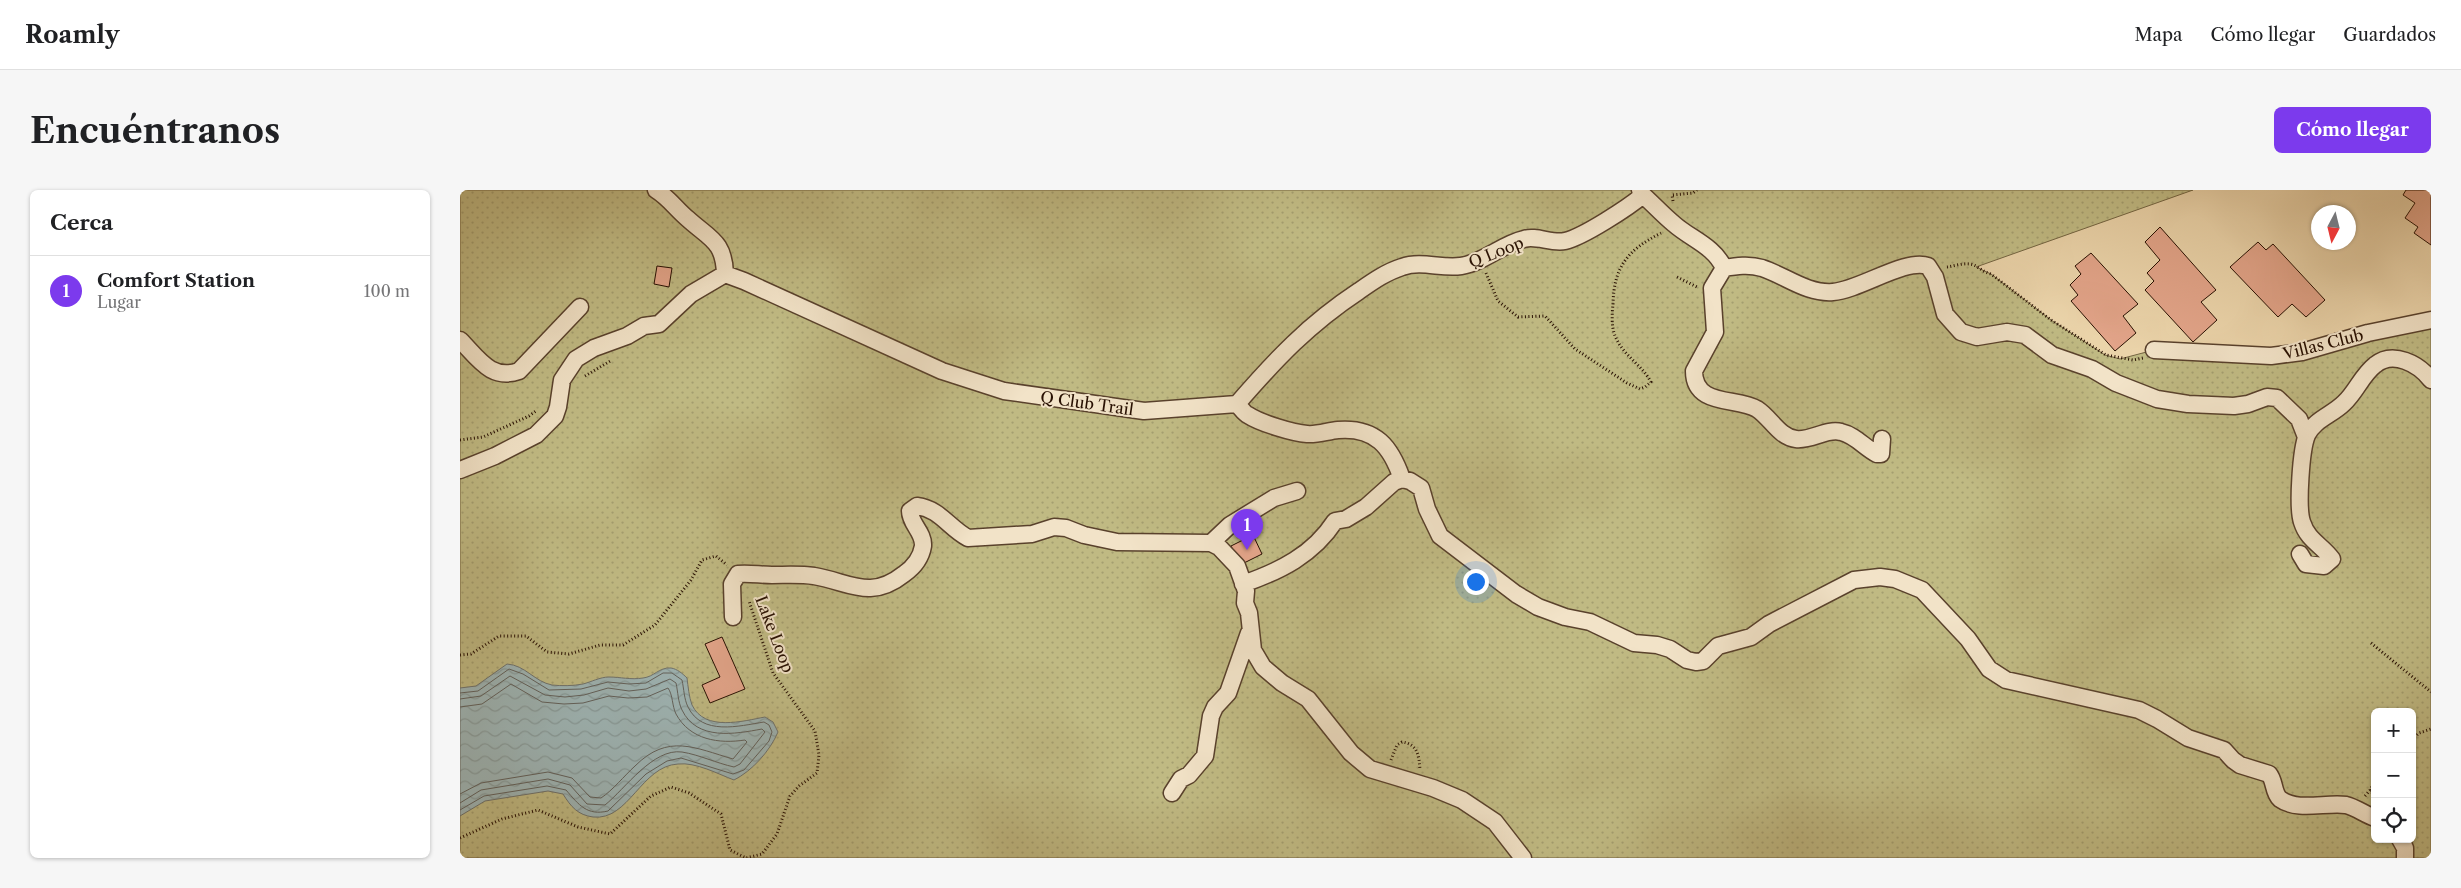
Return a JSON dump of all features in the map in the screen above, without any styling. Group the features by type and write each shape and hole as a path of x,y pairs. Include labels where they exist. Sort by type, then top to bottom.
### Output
{"street":[{"path":"460,470 495,456 536,435 555,416 562,380 576,359 594,348 627,336 644,326 659,324 691,294 724,274 724,260 714,238 687,219 668,198 656,190"},
{"path":"1642,192 1676,226 1710,250 1724,268"},
{"name":"Q Loop","path":"1237,404 1277,358 1326,312 1380,277 1402,267 1421,262 1449,268 1465,266 1525,238 1565,241 1584,233 1642,192"},
{"path":"1724,268 1743,265 1761,268 1802,286 1825,293 1847,289 1892,271 1923,264 1932,271 1945,314 1954,326 1968,335 1977,337 2017,332 2025,335 2052,355 2092,369 2116,383 2157,399 2188,404 2234,406 2248,404 2266,397 2277,398 2299,419 2306,437 2299,512 2306,533 2332,559 2324,566 2306,564 2300,554"},
{"path":"1724,268 1712,288 1715,332 1694,371 1694,377 1700,388 1719,401 1750,406 1759,410 1781,432 1790,438 1806,439 1839,431 1846,433 1877,454 1881,454 1882,439"},
{"name":"Q Club Trail","path":"724,274 744,281 942,371 1004,391 1144,411 1237,404"},
{"path":"460,340 490,370 508,375 519,371 580,308"},
{"name":"Villas Club","path":"2154,350 2272,356 2302,352 2368,333 2431,320"},
{"path":"2306,437 2315,424 2348,399 2368,372 2382,360 2403,360 2414,364 2431,380"},
{"path":"1237,404 1247,415 1272,425 1307,434 1341,430 1366,432 1380,440 1393,455 1402,479"},
{"path":"1243,584 1300,558 1317,545 1335,521 1346,519 1366,507 1388,485 1402,479 1417,483 1421,488 1427,509 1440,536 1500,584 1538,607 1565,617 1590,622 1634,643 1657,645 1680,654 1687,660 1703,661 1718,646 1751,637 1769,624 1854,580 1880,577 1896,579 1922,590 1968,639 1989,669 2006,680 2139,710 2188,738 2224,750 2240,765 2270,774 2275,782 2277,795 2280,799 2304,805 2348,805 2371,816"},
{"path":"1211,543 1230,525 1274,498 1296,491"},
{"path":"733,617 732,584 738,574 809,575 860,588 877,589 892,583 914,566 921,555 923,544 921,534 910,516 910,511 917,506 935,512 959,533 968,538 1032,534 1054,527 1066,528 1084,535 1123,543 1211,543 1219,547 1237,566 1243,584 1253,650 1262,667 1282,683 1308,699 1360,761 1370,769 1433,788 1462,800 1482,813 1505,833 1523,858"},
{"path":"1172,793 1181,780 1189,775 1204,756 1211,716 1215,707 1228,693 1250,631"},
{"path":"2402,843 2405,848 2405,858"}],"path":[{"path":"1673,203 1672,196 1694,193 1697,190"},
{"path":"1465,266 1484,270 1498,301 1518,316 1545,316 1575,349 1627,383 1640,389 1646,388 1651,382 1645,372 1633,362 1616,337 1612,318 1614,285 1620,266 1630,253 1645,241 1676,226"},
{"path":"1932,271 1966,264 1976,266 1981,272 1991,274 2051,320 2106,355 2133,360 2142,358 2154,350"},
{"path":"460,655 471,654 499,636 526,636 547,652 569,654 600,646 623,645 655,625 691,580 702,560 716,556 738,574"},
{"name":"Lake Loop","path":"460,838 502,819 538,810 578,827 610,834 651,796 670,787 689,793 721,814 730,850 746,858 762,854 777,834 790,796 799,786 817,773 819,755 815,731 773,673 748,598"},
{"path":"2371,643 2431,692"},
{"path":"2416,736 2431,729"},
{"path":"1385,774 1397,745 1402,742 1408,743 1415,748 1419,756 1421,776 1433,788"}],"shaded area":[{"path":"460,190 2193,190 1976,267 1991,274 2051,320 2105,355 2120,359 2154,350 2271,356 2431,320 2431,858 460,858"}],"water":[{"path":"507,664 519,667 540,681 559,686 583,684 606,677 643,678 663,669 673,669 687,678 692,705 706,719 725,723 765,717 773,722 778,732 760,760 734,780 692,765 678,764 665,767 644,783 626,803 616,811 605,816 593,817 583,814 572,806 563,794 548,791 485,801 460,816 460,688 476,686"}],"building":[{"path":"2406,190 2431,190 2431,245 2414,233 2418,227 2405,218 2415,203 2403,195"},
{"path":"2160,227 2216,290 2201,302 2217,320 2193,342 2145,290 2154,281 2147,273 2160,260 2145,242"},
{"path":"2258,242 2266,250 2273,244 2325,300 2306,317 2292,304 2278,317 2230,267"},
{"path":"2091,253 2138,304 2123,316 2136,333 2115,351 2071,301 2078,295 2070,285 2081,274 2075,266"},
{"path":"657,266 672,268 669,287 654,284"},
{"path":"1253,535 1262,554 1240,565 1231,546"},
{"path":"722,637 745,689 710,703 702,685 720,677 705,644"}],"place":[{"name":"Comfort Station","path":"1247,550"}]}
